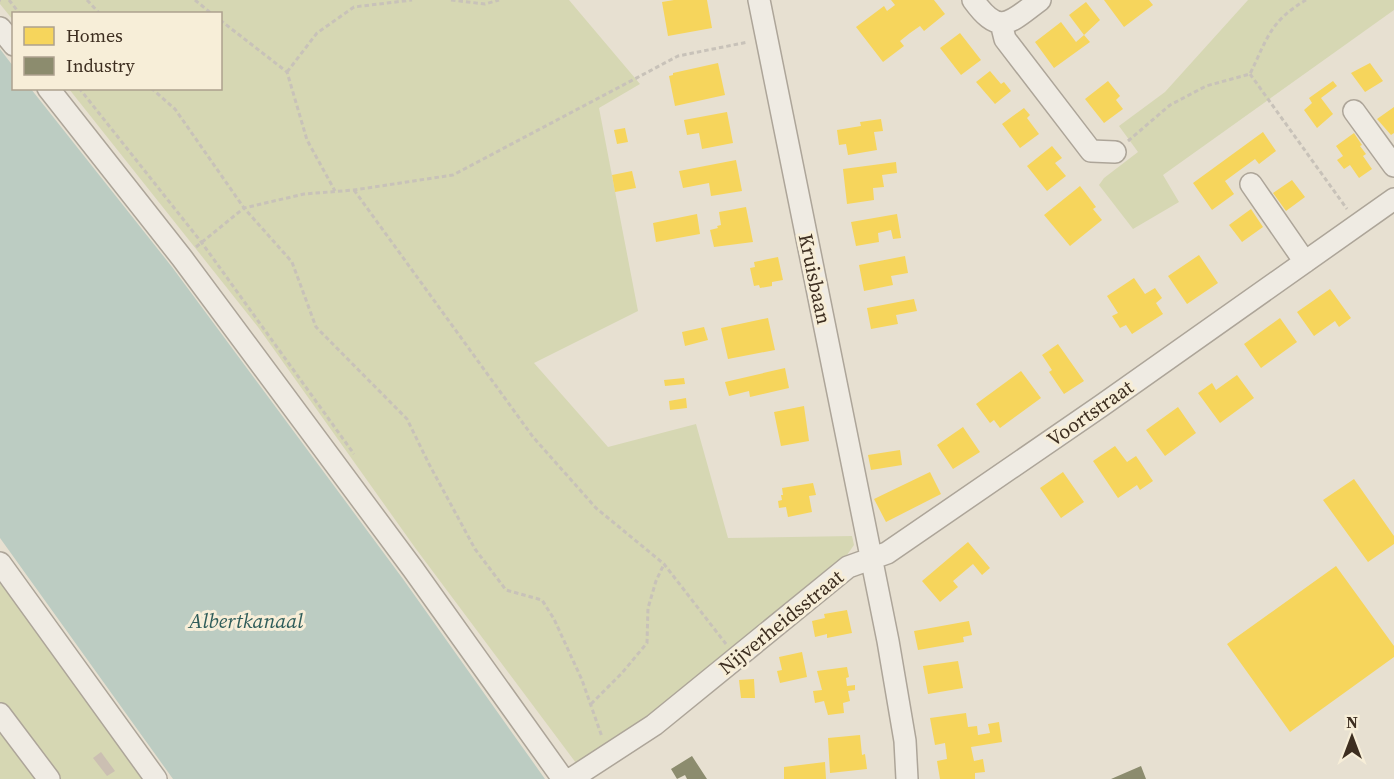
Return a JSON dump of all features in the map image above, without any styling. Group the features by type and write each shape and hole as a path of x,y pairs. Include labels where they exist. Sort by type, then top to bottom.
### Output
{"street":[{"name":"Kruisbaan","path":"759,0 871,558"},
{"path":"973,0 988,19 1001,23 1016,18 1040,0"},
{"path":"1001,23 1005,39 1091,151 1115,152"},
{"path":"0,28 12,43"},
{"path":"50,90 182,258 413,569 563,779"},
{"path":"1354,111 1394,166"},
{"path":"1251,184 1305,262"},
{"name":"Voortstraat","path":"871,558 887,552 907,539 1101,406 1394,199"},
{"name":"Nijverheidsstraat","path":"571,779 654,725 848,567 871,558 901,719 907,779"},
{"path":"0,563 156,779"},
{"path":"0,714 49,779"}],"path":[{"path":"9,0 18,12"},
{"path":"87,0 98,12"},
{"path":"195,0 210,12"},
{"path":"287,72 316,33 354,8 412,0"},
{"path":"451,0 485,4 500,0"},
{"path":"1115,152 1170,105 1206,86 1250,74 1272,28 1282,16 1306,0"},
{"path":"222,22 287,72 307,140 335,191"},
{"path":"182,258 244,208 304,194 354,190 453,175 678,56 767,39"},
{"path":"1250,74 1358,225"},
{"path":"154,90 175,109 244,208 292,262 316,327 407,419 475,549 506,590 542,600 554,619 602,732 603,758"},
{"path":"354,190 533,437 597,508 664,564 738,658"},
{"path":"591,705 647,643 648,608 664,564"}],"green space":[{"path":"0,0 569,0 640,84 599,108 638,311 534,363 608,447 696,424 728,538 852,536 854,545 842,562 582,771 416,549 258,327 70,90 222,90 222,12 12,12 12,19 0,4"},
{"path":"1248,0 1394,0 1394,10 1163,175 1179,202 1133,229 1099,185 1104,178 1138,152 1119,126 1165,92"},
{"path":"0,579 147,779 0,779"}],"water":[{"name":"Albertkanaal","path":"0,49 12,65 12,90 32,90 172,267 403,579 545,779 173,779 0,538"}],"building: Homes":[{"path":"707,0 712,28 668,36 662,2"},
{"path":"891,0 934,0 945,14 924,31 920,26 910,33 900,41 904,46 883,62 856,27 884,6 887,11 895,5"},
{"path":"1104,0 1149,0 1153,5 1124,27"},
{"path":"1086,2 1100,20 1084,35 1069,15"},
{"path":"1061,22 1076,42 1084,35 1090,42 1054,68 1035,42"},
{"path":"960,33 981,60 961,75 940,48"},
{"path":"718,63 725,95 675,106 669,76 673,73"},
{"path":"1370,63 1383,81 1365,92 1351,73"},
{"path":"990,71 1001,84 1004,82 1011,91 995,104 976,82"},
{"path":"1108,81 1120,96 1116,100 1123,109 1104,123 1085,99"},
{"path":"1333,81 1337,86 1321,98 1333,114 1317,128 1304,110 1312,103 1309,98"},
{"path":"1394,107 1394,133 1391,135 1377,119"},
{"path":"1024,108 1030,115 1027,118 1039,134 1020,148 1002,124"},
{"path":"727,112 733,143 702,149 699,133 687,135 684,120"},
{"path":"881,119 883,131 874,132 877,150 848,155 846,144 839,145 837,130 861,126 860,122"},
{"path":"625,128 628,142 617,144 614,130"},
{"path":"1263,132 1276,151 1259,164 1255,159 1225,181 1234,194 1212,210 1193,183"},
{"path":"1354,133 1366,154 1363,156 1372,169 1359,178 1350,165 1344,169 1337,160 1343,156 1336,146"},
{"path":"1052,146 1062,158 1055,163 1066,176 1047,191 1027,166"},
{"path":"736,160 742,191 711,196 709,183 683,188 679,171"},
{"path":"896,162 897,173 882,175 884,187 873,188 874,200 847,204 843,169"},
{"path":"632,171 636,188 615,192 612,175"},
{"path":"1292,180 1305,197 1286,211 1273,193"},
{"path":"1080,186 1096,207 1093,209 1102,220 1070,246 1044,215"},
{"path":"746,207 753,242 714,247 710,230 721,225 719,212"},
{"path":"1251,209 1263,227 1242,242 1229,225"},
{"path":"697,214 700,234 656,242 653,223"},
{"path":"897,214 901,238 893,239 891,230 878,233 879,242 856,246 851,222"},
{"path":"1199,255 1218,283 1187,304 1168,276"},
{"path":"905,256 908,273 891,276 893,285 864,291 859,265"},
{"path":"778,257 783,280 772,282 772,286 760,288 759,285 754,286 750,268 755,267 754,262"},
{"path":"1134,278 1145,294 1155,288 1162,298 1156,303 1163,314 1132,334 1126,325 1120,328 1112,316 1118,313 1107,296"},
{"path":"1330,289 1351,318 1339,327 1335,321 1314,336 1297,312"},
{"path":"914,299 917,311 896,315 898,324 871,329 867,308"},
{"path":"768,318 775,350 728,359 721,328"},
{"path":"1280,318 1297,342 1261,368 1244,344"},
{"path":"704,327 708,340 685,346 682,332"},
{"path":"1058,344 1084,381 1064,394 1049,372 1052,370 1042,355"},
{"path":"785,368 789,388 750,397 749,391 729,396 725,382"},
{"path":"1021,371 1041,398 1000,428 994,420 990,423 976,404"},
{"path":"1237,375 1254,398 1220,423 1198,393 1212,383 1216,390"},
{"path":"684,378 685,384 665,386 664,380"},
{"path":"686,398 687,408 670,410 669,401"},
{"path":"804,406 809,441 781,446 774,412"},
{"path":"1178,407 1196,433 1165,456 1146,430"},
{"path":"963,427 980,452 953,469 937,445"},
{"path":"1115,446 1127,462 1136,456 1153,481 1140,490 1137,485 1118,498 1093,461"},
{"path":"900,450 902,465 871,470 868,455"},
{"path":"930,472 941,494 886,522 874,499"},
{"path":"1063,472 1084,502 1061,518 1040,488"},
{"path":"1354,479 1394,536 1394,544 1368,562 1323,500"},
{"path":"813,483 816,495 809,496 812,512 788,517 786,507 779,508 778,501 782,500 781,495 783,495 782,488"},
{"path":"968,542 990,568 982,575 973,564 953,581 958,587 940,602 922,581"},
{"path":"1336,566 1394,646 1394,657 1290,732 1227,644"},
{"path":"847,610 852,633 827,638 827,634 815,637 812,621 825,618 824,614"},
{"path":"969,621 972,635 963,637 964,642 918,650 914,631"},
{"path":"802,652 807,677 780,683 777,671 782,670 779,657"},
{"path":"958,661 963,688 928,694 923,666"},
{"path":"847,667 849,677 846,678 847,686 855,685 855,690 848,691 850,701 843,703 844,713 828,715 824,701 815,703 813,691 822,690 817,671"},
{"path":"754,679 755,698 741,698 739,680"},
{"path":"966,713 968,727 977,726 978,735 990,733 988,724 999,722 1002,742 971,747 974,761 983,759 985,772 975,773 975,779 940,779 937,761 947,759 945,743 935,745 930,718"},
{"path":"860,735 862,755 865,754 867,769 830,773 828,738"},
{"path":"825,762 826,779 784,779 784,767"}],"building: Industry":[{"path":"692,756 707,779 687,779 685,775 677,779 671,769"},
{"path":"1141,766 1146,779 1111,779"}],"building: Other":[{"path":"101,752 115,771 107,776 93,758"}]}
